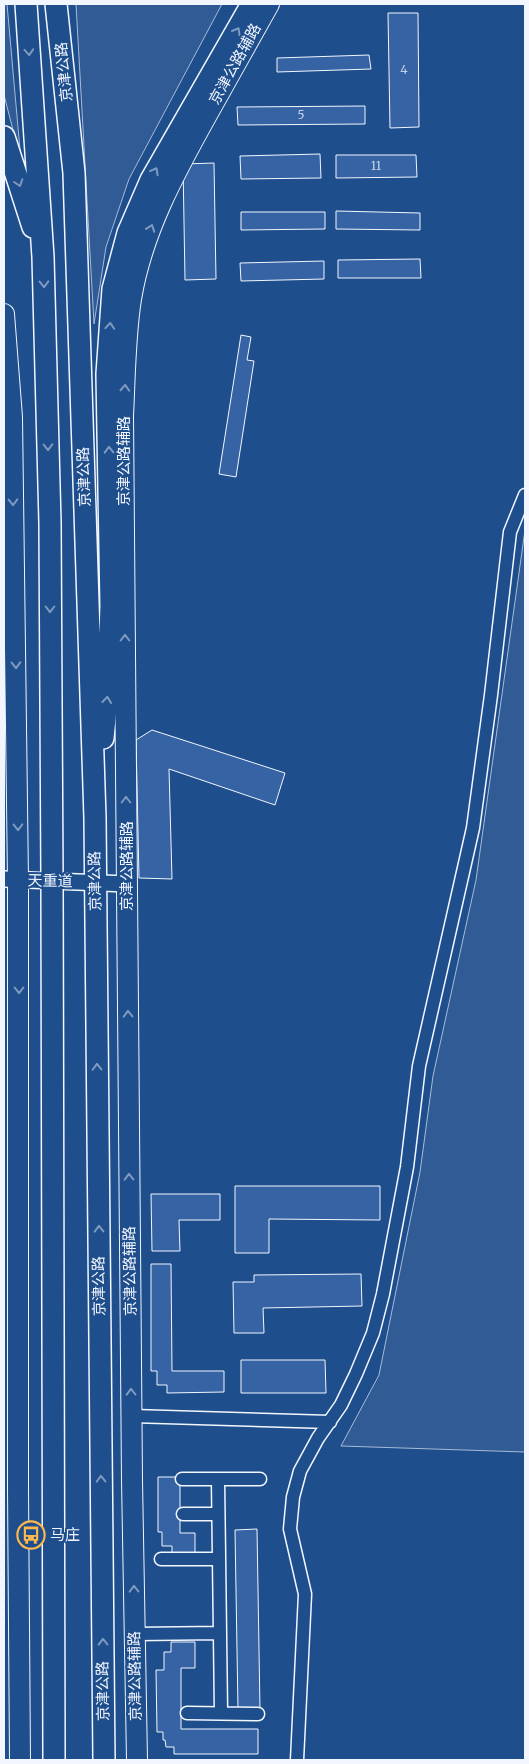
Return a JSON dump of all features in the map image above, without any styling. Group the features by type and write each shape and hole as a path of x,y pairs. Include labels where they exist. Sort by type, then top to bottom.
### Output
{"highway":[{"path":"26,4 43,257 50,523 54,1760"},
{"path":"95,818 108,688 111,606 107,374 113,289 128,233 151,180 252,4"},
{"name":"京津公路","path":"59,11 74,172 95,818 104,1760"},
{"path":"4,137 43,257"}],"main road":[{"name":"京津公路辅路","path":"136,1760 123,416 131,299 143,251 160,203 182,158 269,4"},
{"path":"4,314 12,417 11,880 17,1163 11,1345 18,1490 20,1760"}],"street":[{"path":"297,1760 304,1594 290,1529 293,1497 300,1471 318,1438 341,1405 356,1374 373,1333 383,1294 407,1167 419,1066 473,828 510,532 525,495"},
{"name":"天重道","path":"11,880 127,884"},
{"path":"132,1416 330,1422"},
{"path":"182,1479 260,1479"},
{"path":"218,1479 221,1713"},
{"path":"183,1514 218,1514"},
{"path":"161,1559 218,1559"},
{"path":"135,1634 220,1633"},
{"path":"187,1713 258,1714"}],"shaded area":[{"path":"4,4 7,4 21,161 4,95"},
{"path":"76,4 222,4 129,179 106,247 94,324"},
{"path":"525,530 525,1452 341,1446 379,1375 420,1172 433,1076 476,880"}],"building":[{"path":"388,13 418,13 419,127 390,128"},
{"path":"369,55 371,69 277,72 277,58"},
{"path":"365,106 365,124 238,125 237,107"},
{"path":"320,154 321,178 241,179 240,156"},
{"path":"336,155 416,155 417,177 336,178"},
{"path":"214,163 216,279 185,280 183,164"},
{"path":"336,211 420,213 420,230 336,229"},
{"path":"241,212 325,212 325,229 241,230"},
{"path":"420,259 421,278 338,278 338,260"},
{"path":"324,261 324,279 241,281 240,263"},
{"path":"241,335 251,337 247,360 254,361 236,477 219,474"},
{"path":"152,730 285,773 275,805 169,769 172,879 139,878 136,740"},
{"path":"235,1186 380,1186 380,1220 269,1219 269,1253 235,1253"},
{"path":"151,1194 220,1194 220,1220 179,1220 180,1251 152,1251"},
{"path":"151,1264 171,1264 172,1371 224,1371 224,1392 167,1393 167,1385 157,1385 157,1371 151,1371"},
{"path":"361,1274 362,1306 263,1308 264,1333 234,1333 233,1282 254,1282 254,1275"},
{"path":"241,1360 325,1360 326,1393 241,1393"},
{"path":"158,1477 180,1477 180,1533 195,1533 195,1553 172,1553 172,1546 162,1546 162,1532 158,1532"},
{"path":"257,1529 260,1710 238,1710 235,1530"},
{"path":"171,1642 195,1642 195,1668 181,1668 181,1729 258,1729 258,1754 174,1754 174,1747 166,1747 165,1740 163,1740 163,1732 157,1732 156,1670 164,1670 164,1652 171,1652"}],"place":[{"name":"马庄","path":"31,1535"}]}
